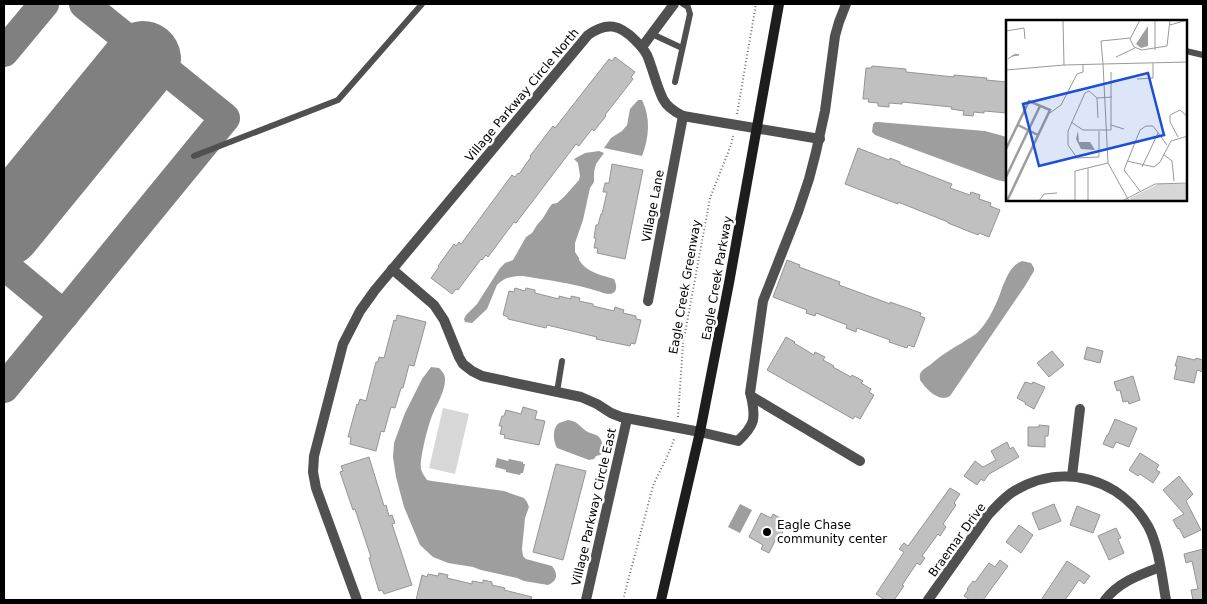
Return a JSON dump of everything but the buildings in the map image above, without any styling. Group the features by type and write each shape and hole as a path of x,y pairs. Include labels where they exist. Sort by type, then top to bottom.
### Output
{"main road":[{"name":"Eagle Creek Parkway","path":"660,600 700,432 779,4"}],"street":[{"path":"642,47 674,4"},
{"path":"357,600 315,484 313,464 343,344 360,311 392,270 434,305 444,320 463,364 482,376 588,400 626,419 700,432 738,441 750,428 753,422 754,411 751,389 763,301 809,179 820,139 835,36 846,4"},
{"name":"Village Parkway Circle North","path":"392,270 588,35 601,28 612,26 625,31 642,47 663,98 671,108 683,116"},
{"path":"683,116 820,139"},
{"name":"Village Lane","path":"648,301 683,116"},
{"path":"751,396 860,461"},
{"path":"1072,476 1080,409"},
{"name":"Village Parkway Circle East","path":"586,600 626,419"},
{"name":"Braemar Drive","path":"928,600 999,503 1016,490 1035,481 1051,477 1072,476 1093,480 1108,487 1133,506 1153,537 1166,600"},
{"path":"1105,600 1117,587 1126,581 1160,567"}],"lane":[{"path":"194,156 338,100 422,4"},
{"path":"675,82 690,14 688,7 683,4"},
{"path":"652,34 682,48"},
{"path":"1187,51 1203,55"},
{"path":"557,392 562,361"}],"path":[{"name":"Eagle Creek Greenway","path":"623,600 653,486 658,472 671,449 677,428 683,344 710,198 731,145 756,4"}],"shaded area":[{"path":"638,100 642,100 648,121 646,142 642,156 604,148 611,138 622,131 627,125 630,109"},
{"path":"875,122 985,131 1006,137 1006,182 875,135 872,132"},
{"path":"599,151 604,153 596,164 594,182 590,188 583,220 575,243 575,252 579,260 586,267 614,279 615,292 606,294 559,282 523,276 513,277 503,280 497,285 487,309 472,323 465,322 466,315 477,304 500,268 505,263 513,260 526,237 532,233 552,204 557,203 564,197 579,180 578,163 574,159 585,153"},
{"path":"1022,261 1031,263 1034,268 1025,286 950,396 942,398 933,394 920,380 921,372 941,356 978,332 992,312 1009,272"},
{"path":"431,367 441,370 445,376 445,382 425,440 421,458 423,473 427,480 504,491 524,498 529,507 525,518 523,556 526,559 552,566 556,577 548,585 448,563 433,557 420,545 404,507 393,457 394,443 405,413 422,379"},
{"path":"443,408 469,414 455,474 429,468"},
{"path":"568,420 577,423 589,433 597,435 602,443 603,453 589,460 557,448 554,438 555,428 559,423"},
{"path":"497,458 523,462 525,464 523,473 520,475 506,472 506,470 495,467"},
{"path":"740,504 752,510 740,533 728,527"}],"taxiway":[{"path":"4,52 44,4"},
{"path":"4,388 225,118 84,4"},
{"path":"4,265 64,315"}],"runway":[{"path":"4,229 143,59"}],"place":[{"name":"Eagle Chase community center","path":"767,532"}]}
